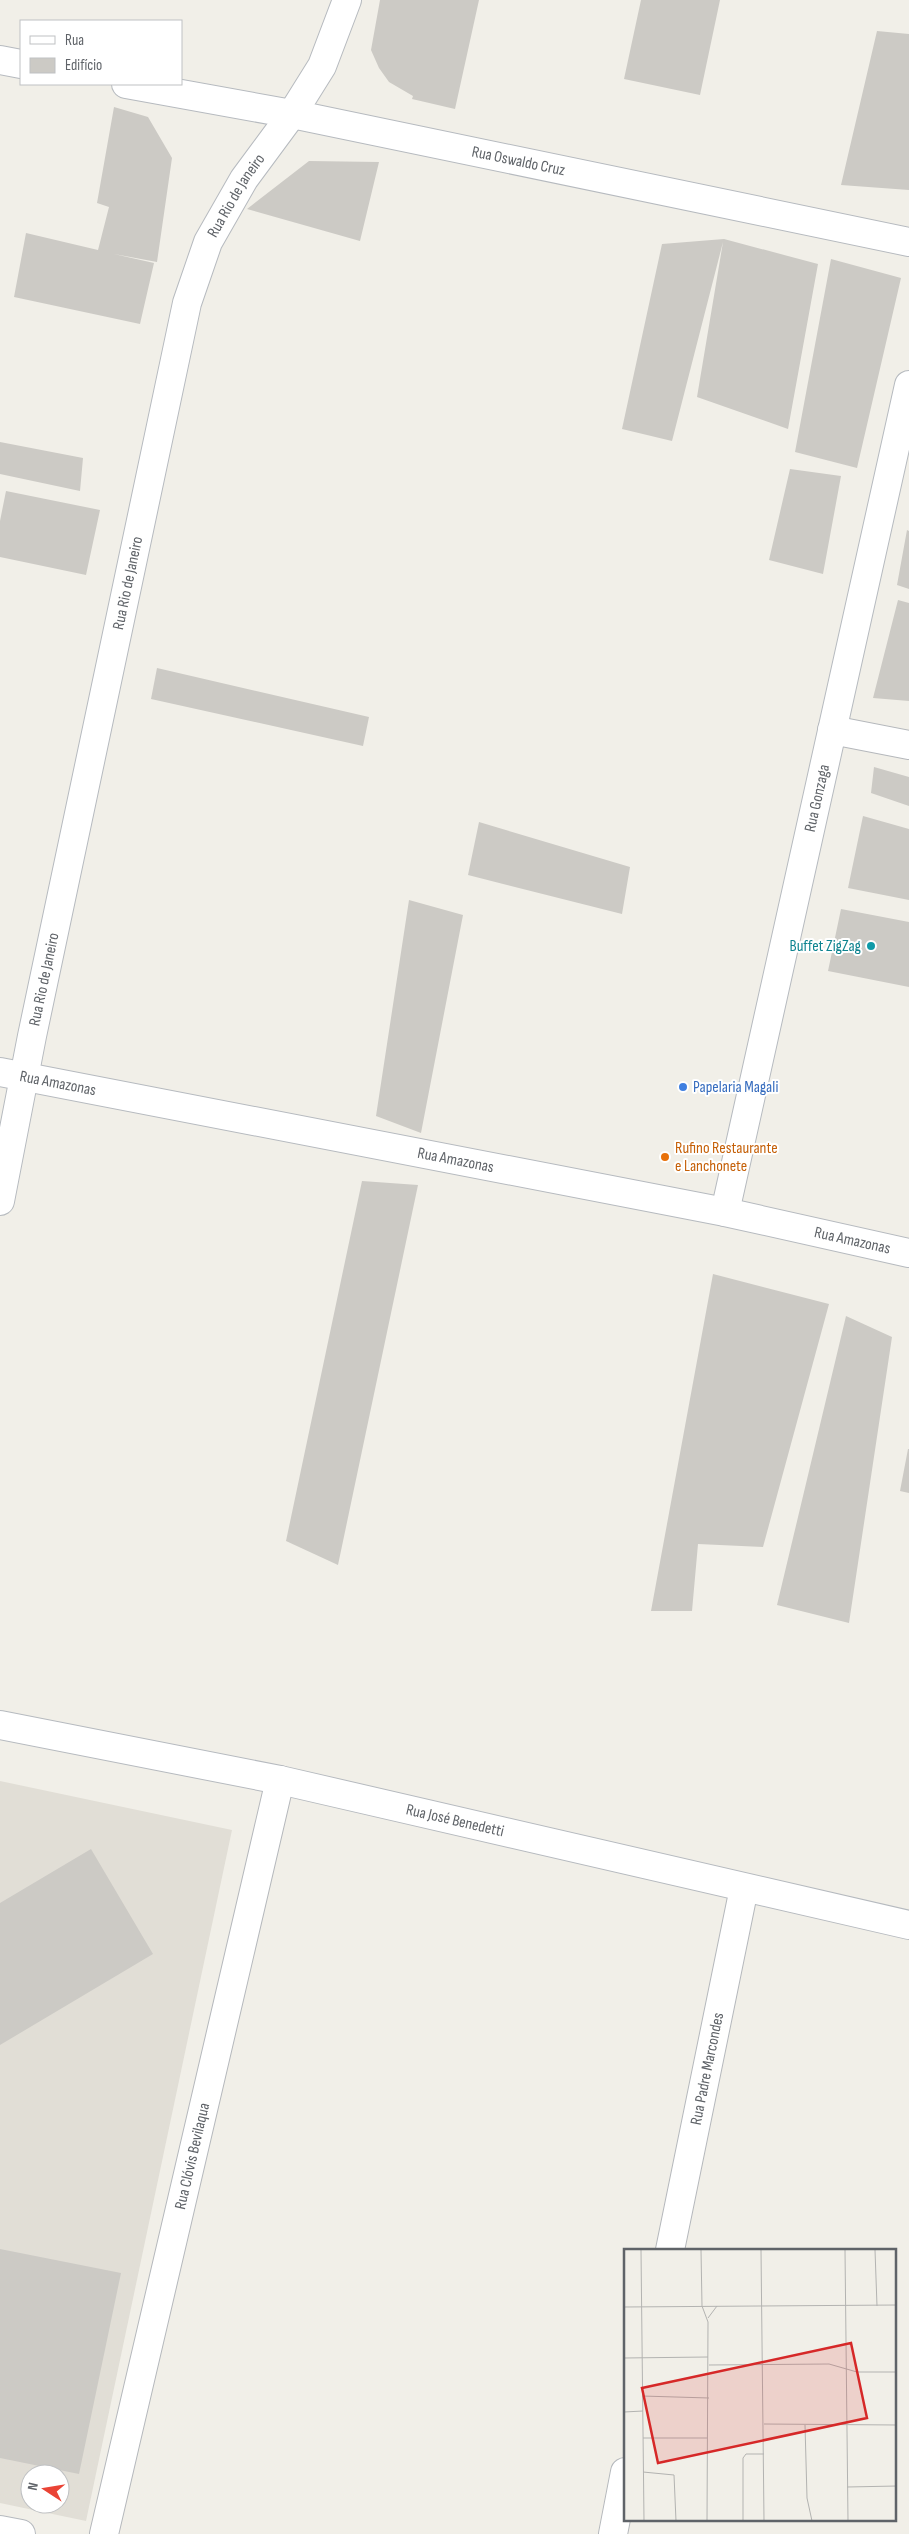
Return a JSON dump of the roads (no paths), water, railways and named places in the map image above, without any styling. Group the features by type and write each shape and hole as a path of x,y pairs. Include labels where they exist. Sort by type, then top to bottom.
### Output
{"street":[{"name":"Rua Rio de Janeiro","path":"0,1201 12,1074 187,303 208,242 244,179 292,114 322,66 347,0"},
{"path":"0,60 20,64"},
{"name":"Rua Oswaldo Cruz","path":"132,85 292,114 909,242"},
{"name":"Rua Gonzaga","path":"725,1212 909,385"},
{"path":"832,730 909,745"},
{"name":"Rua Amazonas","path":"12,1074 725,1212 909,1253"},
{"name":"Rua José Benedetti","path":"0,1725 280,1780 909,1925"},
{"name":"Rua Clóvis Bevilaqua","path":"104,2534 280,1780"},
{"name":"Rua Padre Marcondes","path":"670,2249 744,1888"},
{"path":"613,2534 624,2477"},
{"path":"0,2530 21,2534"}],"place":[{"name":"Buffet ZigZag","path":"871,946"},
{"name":"Papelaria Magali","path":"683,1087"},
{"name":"Rufino Restaurante e Lanchonete","path":"665,1157"}]}
